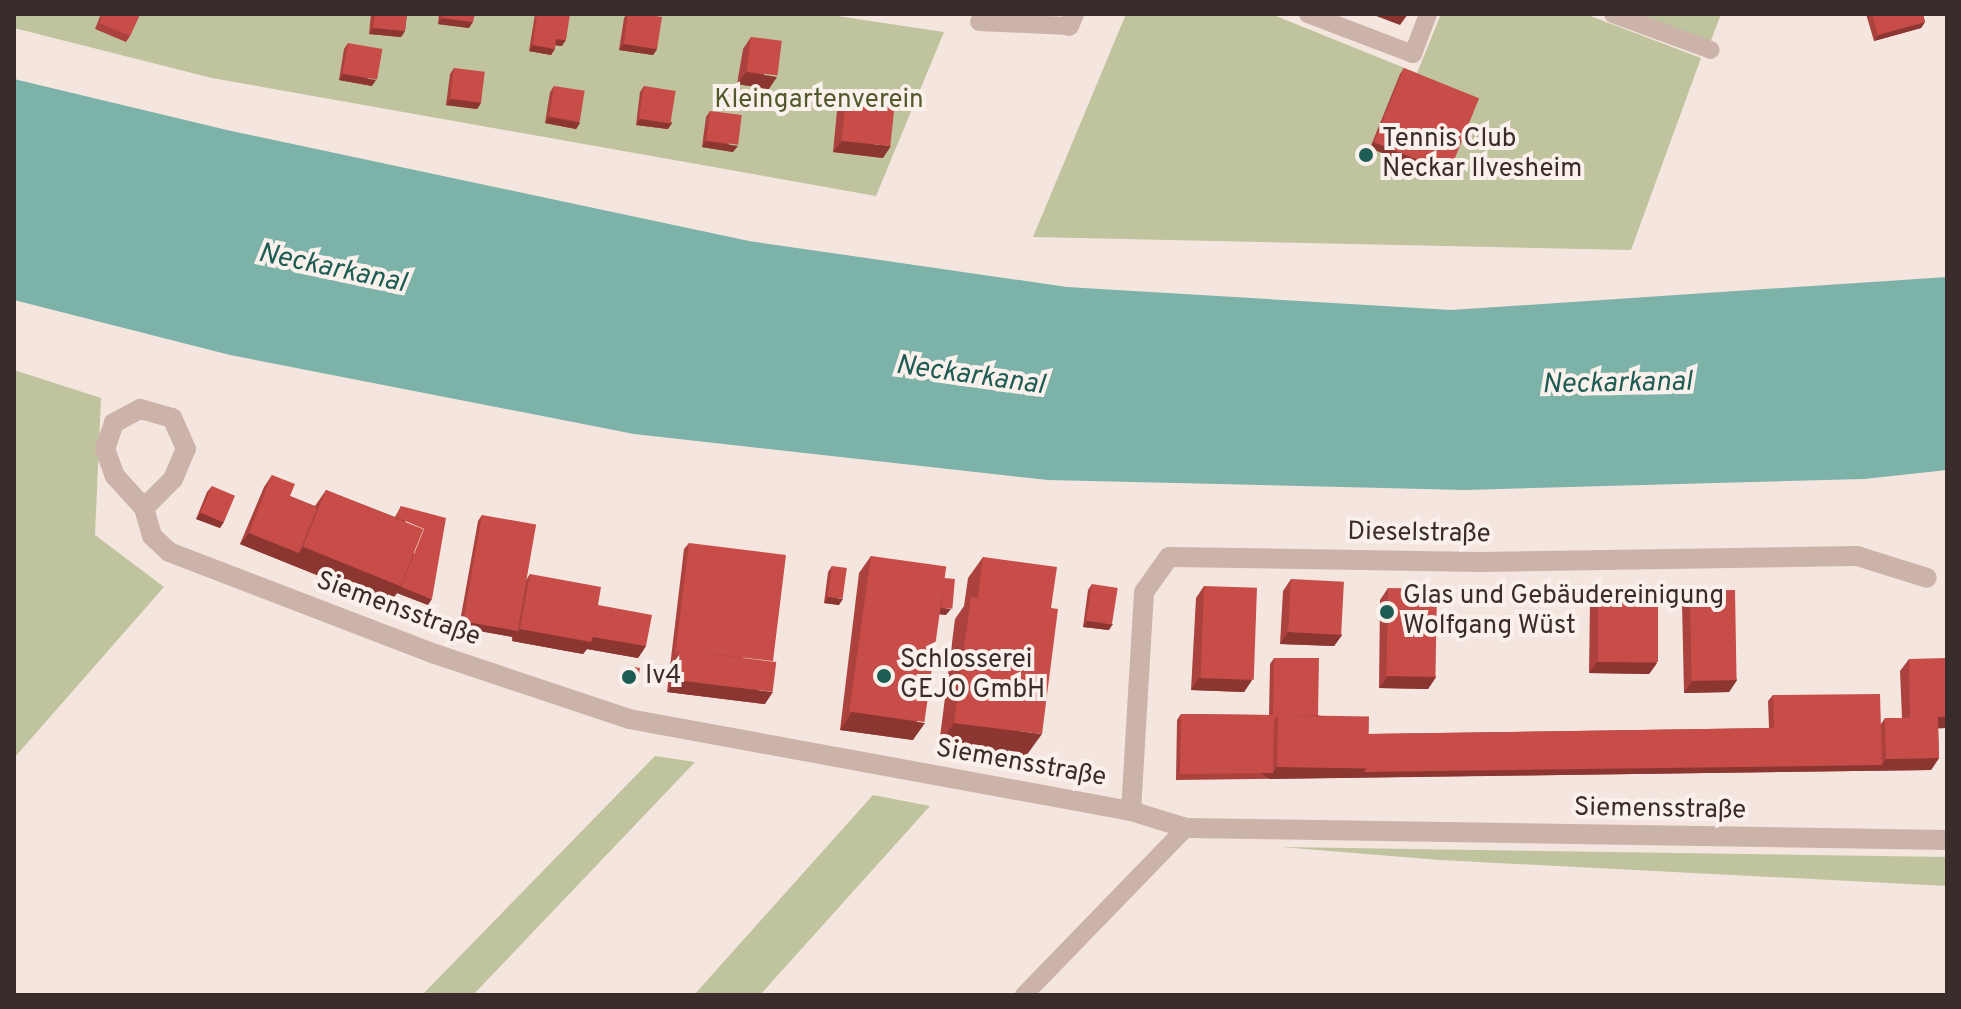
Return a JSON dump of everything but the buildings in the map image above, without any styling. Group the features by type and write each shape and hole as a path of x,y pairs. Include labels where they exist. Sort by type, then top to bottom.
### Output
{"street":[{"name":"Siemensstraße","path":"144,508 173,479 186,449 172,418 140,409 114,423 105,449 115,476 144,508 152,536 169,552 435,654 629,719 1131,811 1186,828 1947,840"},
{"name":"Dieselstraße","path":"1131,811 1144,592 1169,557 1480,562 1857,556 1927,578"}],"lane":[{"path":"1308,14 1413,54 1428,14"},
{"path":"1613,14 1711,50"},
{"path":"979,22 1072,20"},
{"path":"1024,995 1186,828"}],"green space":[{"name":"Kleingartenverein","path":"14,14 824,14 944,32 876,196 212,78 14,28"},
{"name":"Tennis Club Neckar Ilvesheim","path":"1126,14 1271,14 1417,73 1441,14 1585,14 1701,58 1631,250 1033,237"},
{"path":"1633,14 1721,14 1710,43"},
{"path":"14,370 101,398 95,535 164,587 14,758"},
{"path":"655,756 695,762 473,995 422,995"},
{"path":"873,795 930,806 760,995 694,995"},
{"path":"1281,847 1947,857 1947,886 1440,860"}],"water":[{"name":"Neckarkanal","path":"14,79 227,130 749,241 1067,287 1451,310 1947,277 1947,470 1864,479 1465,490 1048,480 634,434 230,355 14,300"}],"place":[{"name":"Tennis Club Neckar Ilvesheim","path":"1366,155"},
{"name":"Glas und Gebäudereinigung Wolfgang Wüst","path":"1387,612"},
{"name":"Schlosserei GEJO GmbH","path":"884,676"},
{"name":"Iv4","path":"629,677"}]}
